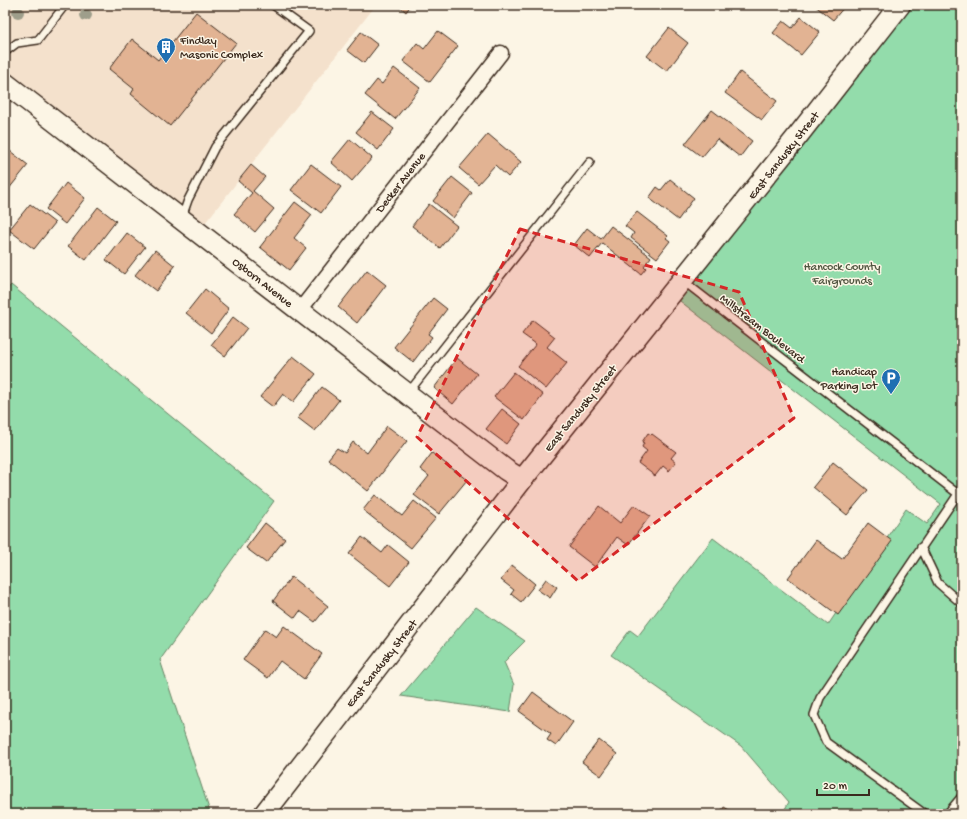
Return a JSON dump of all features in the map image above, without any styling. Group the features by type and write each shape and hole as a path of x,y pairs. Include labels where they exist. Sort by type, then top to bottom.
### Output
{"main road":[{"name":"East Sandusky Street","path":"264,814 522,480 786,151 900,5"},
{"name":"Osborn Avenue","path":"5,83 506,470 522,480"}],"street":[{"name":"Decker Avenue","path":"300,310 500,53"}],"lane":[{"path":"5,52 17,44 38,40 65,5"},
{"path":"181,219 188,200 215,147 309,31 273,5"},
{"path":"408,393 590,162"},
{"name":"Millstream Boulevard","path":"682,280 961,493"},
{"path":"925,814 826,742 814,716 820,698 922,547 961,493"},
{"path":"922,547 938,583 962,604"},
{"path":"947,814 962,796"}],"highlighted area":[{"path":"520,229 739,292 794,418 578,581 417,437"}],"shaded area":[{"path":"5,5 376,5 198,232 5,82"}],"green space":[{"name":"Hancock County Fairgrounds","path":"901,5 962,5 962,814 782,814 789,802 741,746 611,655 630,630 638,636 713,538 828,625 906,509 927,524 941,504 671,294"},
{"path":"11,285 274,501 160,660 210,812 206,814 5,814 5,292"},
{"path":"476,607 525,641 504,662 514,685 510,712 401,696"}],"building":[{"path":"398,5 411,5 406,12"},
{"path":"814,5 846,5 833,20"},
{"name":"Findlay Masonic Complex","path":"196,12 236,43 170,126 131,94 134,89 109,69 132,39 158,60"},
{"path":"801,17 820,32 801,55 773,33 783,21 792,28"},
{"path":"669,28 688,43 667,71 647,56"},
{"path":"438,31 458,46 430,82 403,61 417,43 424,49"},
{"path":"361,32 378,45 364,63 347,50"},
{"path":"394,68 420,88 395,119 365,95 377,80 382,84"},
{"path":"740,72 777,101 762,120 725,93"},
{"path":"712,110 752,141 740,157 717,139 702,157 685,144"},
{"path":"372,112 394,129 378,150 356,132"},
{"path":"488,134 521,162 508,177 495,165 478,184 459,168"},
{"path":"350,139 372,158 352,181 331,162"},
{"path":"10,151 28,165 8,190 5,188 5,158"},
{"path":"311,164 341,187 321,213 291,190"},
{"path":"251,165 265,177 253,191 274,209 255,232 234,214 252,193 238,181"},
{"path":"452,177 472,193 453,218 433,201"},
{"path":"670,179 694,198 678,220 649,198 657,187 661,190"},
{"path":"66,183 85,198 65,224 46,209"},
{"path":"295,202 312,215 294,238 306,248 289,270 260,247"},
{"path":"30,204 55,223 34,249 9,230"},
{"path":"429,204 457,226 440,248 412,226"},
{"path":"98,207 116,221 86,260 68,246"},
{"path":"637,212 668,236 666,238 670,241 657,258 631,238 634,233 625,226"},
{"path":"611,226 651,257 644,266 646,268 641,274 602,243 590,258 574,245 587,228 601,239"},
{"path":"127,233 145,247 124,274 106,260"},
{"path":"155,250 175,266 156,291 135,275"},
{"path":"367,270 386,285 357,323 338,307"},
{"path":"205,289 229,309 211,333 186,313"},
{"path":"433,298 447,309 428,334 432,337 413,362 394,347"},
{"path":"233,317 247,328 225,356 211,345"},
{"path":"533,320 555,337 547,347 567,363 546,389 518,366 536,344 522,334"},
{"path":"293,356 316,374 293,402 283,394 273,407 260,397"},
{"path":"457,358 477,374 453,404 434,388"},
{"path":"514,372 543,395 524,420 494,397"},
{"path":"322,387 339,400 315,431 298,418"},
{"path":"502,409 521,424 506,444 486,429"},
{"path":"387,426 407,441 368,491 328,459 337,448 345,453 353,442 367,453"},
{"path":"648,433 651,435 652,434 676,452 671,458 676,462 669,471 663,466 655,476 638,463 647,451 642,447 644,443 642,442"},
{"path":"432,453 467,480 439,514 414,495 429,476 420,469"},
{"path":"833,462 868,490 847,515 813,487"},
{"path":"375,495 402,516 414,501 436,518 411,548 363,510"},
{"path":"634,505 650,516 628,545 617,537 595,567 569,547 599,506 620,523"},
{"path":"265,523 285,539 266,563 246,548"},
{"path":"868,523 892,541 838,615 788,578 816,540 842,559"},
{"path":"362,537 382,553 388,545 409,562 390,586 349,554"},
{"path":"512,565 535,584 521,602 511,594 514,590 501,580"},
{"path":"291,577 328,606 315,622 300,611 295,618 273,601"},
{"path":"546,579 557,587 550,598 538,590"},
{"path":"284,626 322,654 304,679 280,661 268,678 243,660 265,629 276,637"},
{"path":"533,692 573,722 556,746 547,740 551,734 519,711"},
{"path":"599,740 617,754 601,776 582,762"},
{"path":"724,807 736,814 720,814"}],"place":[{"name":"Findlay Masonic Complex","path":"166,64"},
{"name":"Handicap Parking Lot","path":"891,395"}]}
